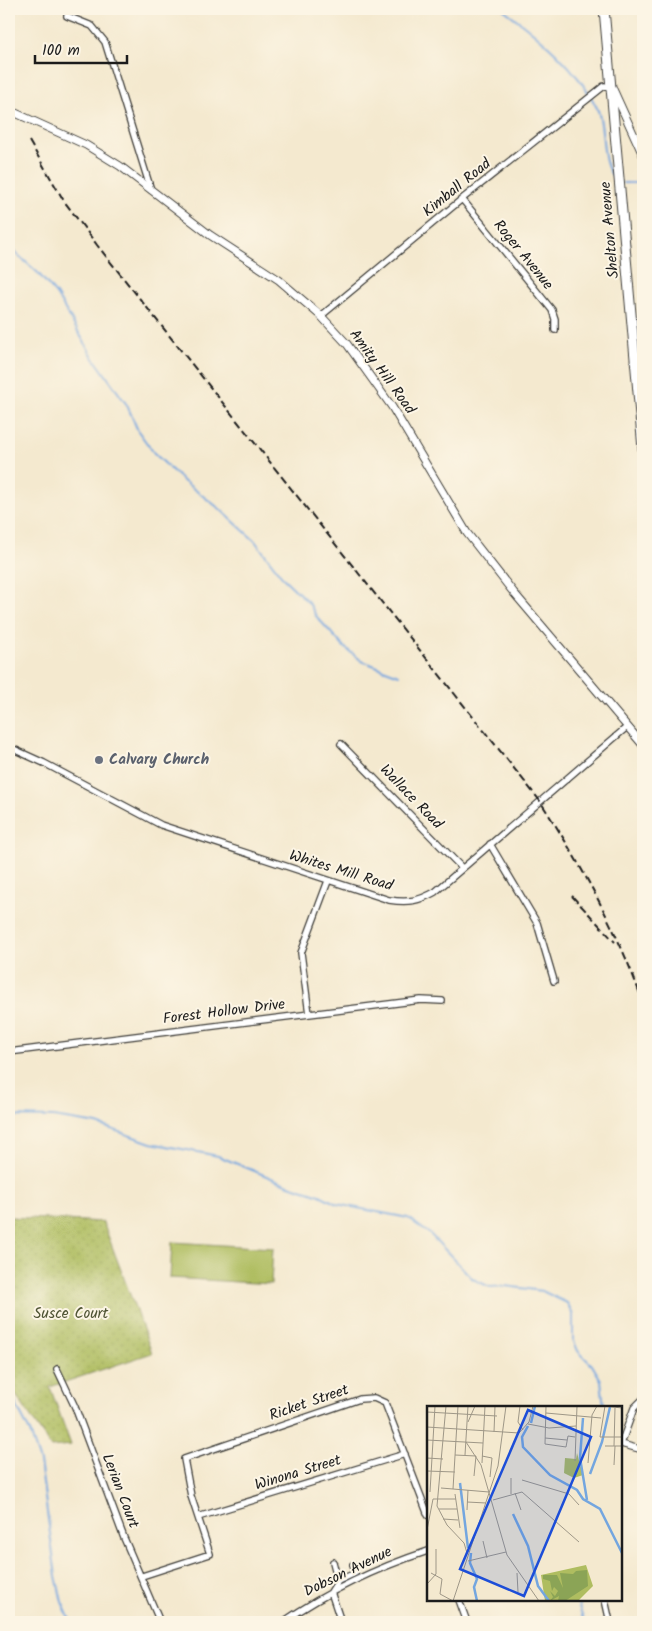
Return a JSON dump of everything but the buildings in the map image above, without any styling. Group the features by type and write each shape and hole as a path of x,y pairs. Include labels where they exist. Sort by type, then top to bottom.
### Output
{"main road":[{"name":"Shelton Avenue","path":"604,9 643,449"}],"street":[{"path":"67,16 92,26 105,42 151,190"},
{"name":"Kimball Road","path":"322,316 462,199 604,86 612,87"},
{"path":"612,87 643,155"},
{"name":"Amity Hill Road","path":"9,110 102,153 210,236 279,280 322,316 347,344 384,394 467,533 514,593 643,745"},
{"name":"Roger Avenue","path":"462,199 552,310 556,330"},
{"name":"Whites Mill Road","path":"9,747 44,763 161,825 328,881 405,903 421,900 435,892 627,727"},
{"name":"Wallace Road","path":"341,744 462,868"},
{"path":"490,844 537,923 554,981"},
{"path":"309,1014 301,953 328,881"},
{"name":"Forest Hollow Drive","path":"9,1052 421,1000 442,1001"},
{"name":"Lerian Court","path":"57,1369 75,1406 124,1538 142,1576 160,1622"},
{"name":"Ricket Street","path":"198,1517 184,1459 360,1399 374,1398 385,1403 427,1512"},
{"path":"622,1441 628,1420 634,1408 643,1398"},
{"path":"622,1444 643,1450"},
{"name":"Winona Street","path":"198,1517 405,1454"},
{"path":"142,1576 210,1554 198,1517"},
{"name":"Dobson Avenue","path":"283,1622 331,1592 366,1574 427,1551"},
{"path":"333,1562 338,1581"},
{"path":"341,1622 331,1592 338,1581 355,1573 352,1565"},
{"path":"459,1601 467,1622"},
{"path":"604,1601 610,1622"}],"green space":[{"name":"Susce Court","path":"9,1217 103,1222 152,1353 50,1387 71,1445 51,1447 9,1385"},
{"path":"172,1242 273,1248 271,1284 170,1278"}],"waterway":[{"path":"503,9 556,53 589,93 600,116 607,164 615,178"},
{"path":"623,183 643,183"},
{"path":"9,247 37,272 56,294 93,357 127,405 138,431 154,453 182,480 220,509 255,541 284,579 309,603 316,616 344,647 362,661 399,675"},
{"path":"9,1116 53,1117 97,1124 151,1143 218,1156 286,1184 320,1195 337,1204 408,1218 430,1234 473,1279 490,1287 506,1286 542,1291 567,1303 573,1315 573,1339 578,1351 592,1365 601,1380 604,1406"},
{"path":"9,1391 30,1432 40,1462 56,1576 62,1602 71,1622"},
{"path":"577,1601 584,1622"}],"railway":[{"path":"29,141 64,201 97,245 540,801 598,899 622,949 643,1002"},
{"path":"572,896 615,942"}],"place":[{"name":"Calvary Church","path":"99,760"}]}
